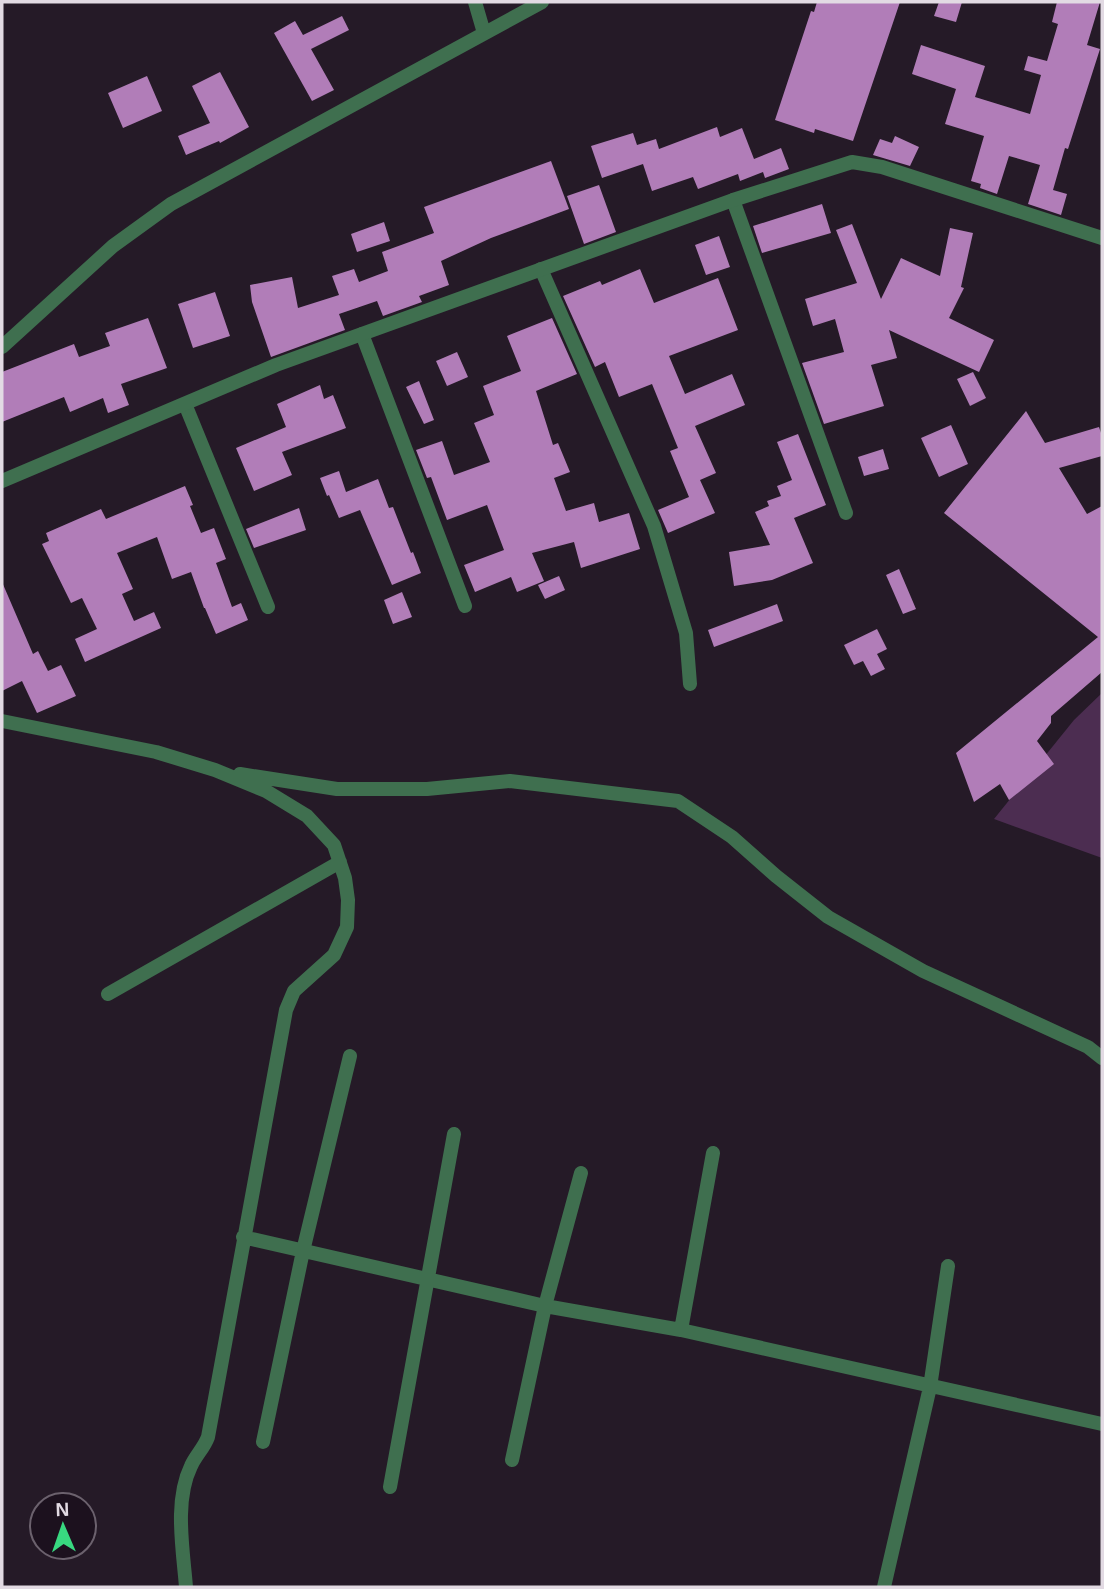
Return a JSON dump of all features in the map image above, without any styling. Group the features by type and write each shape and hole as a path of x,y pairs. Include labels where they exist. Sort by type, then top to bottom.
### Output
{"street":[{"path":"475,2 484,33"},
{"path":"2,347 113,246 170,204 542,2"},
{"path":"2,481 276,365 733,200 852,162 882,167 1102,238"},
{"path":"733,200 846,513"},
{"path":"541,269 654,526 686,633 690,684"},
{"path":"362,334 465,606"},
{"path":"185,404 268,607"},
{"path":"2,721 156,752 215,770 266,791 307,816 334,845 345,878 347,927 334,955 294,991 286,1010 208,1437 204,1448 191,1466 184,1489 181,1527 186,1587"},
{"path":"215,770 337,789 426,789 510,781 678,801 732,837 828,917 923,971 1088,1047 1102,1058"},
{"path":"108,994 340,862"},
{"path":"263,1442 303,1251 350,1056"},
{"path":"390,1487 454,1133"},
{"path":"681,1330 713,1153"},
{"path":"512,1460 545,1306 581,1173"},
{"path":"243,1237 545,1306 681,1330 1102,1424"},
{"path":"884,1587 930,1387 948,1266"}],"shaded area":[{"path":"1102,693 1102,858 994,819 1074,720"}],"building":[{"path":"817,2 900,2 853,141 815,129 814,133 775,120 811,11 814,12"},
{"path":"939,2 962,2 956,22 934,16"},
{"path":"1057,2 1100,2 1087,45 1100,49 1053,190 1067,194 1061,215 1028,204 1040,165 1009,156 997,194 980,188 981,184 971,181 984,136 945,124 956,89 912,74 921,45 985,66 975,97 1030,114 1041,75 1024,70 1028,56 1047,61 1058,24 1052,22"},
{"path":"342,16 349,30 311,49 334,90 312,101 274,33 295,21 303,35"},
{"path":"220,72 249,127 220,143 219,141 186,155 178,136 210,123 192,86"},
{"path":"147,76 162,111 123,128 108,93"},
{"path":"717,127 720,137 742,128 754,159 781,148 789,169 765,178 763,172 740,181 738,174 698,189 693,177 652,191 643,164 602,178 591,146 633,133 637,145 656,139 659,149"},
{"path":"895,136 919,147 910,166 873,155 880,139 892,143"},
{"path":"551,161 569,209 491,238 441,261 449,285 419,296 422,302 383,316 377,301 339,314 345,330 271,357 252,302 250,285 292,277 298,308 339,295 332,276 354,269 359,282 388,271 382,252 434,233 424,207"},
{"path":"599,185 616,232 584,244 567,196"},
{"path":"822,204 831,233 762,253 753,226"},
{"path":"384,222 390,241 357,252 351,234"},
{"path":"852,224 881,299 901,258 940,276 950,228 973,233 961,287 964,288 949,318 994,340 979,372 889,330 897,358 871,365 884,406 824,424 802,363 844,352 835,319 813,326 805,299 857,283 836,230"},
{"path":"719,236 730,267 706,275 695,245"},
{"path":"640,269 654,303 718,278 738,330 669,356 685,394 732,374 745,405 695,426 716,473 700,480 715,513 668,533 658,510 689,497 670,451 678,448 652,384 619,397 605,362 595,367 563,296 600,281 602,285"},
{"path":"215,292 230,336 193,348 178,304"},
{"path":"148,318 167,368 121,384 129,405 108,413 103,398 70,412 64,397 2,422 2,372 74,344 79,357 110,346 105,333"},
{"path":"552,318 577,374 536,391 553,445 558,443 570,472 554,478 566,511 594,503 599,522 629,513 640,549 581,568 574,542 532,553 544,581 517,592 511,577 475,592 464,565 504,550 487,505 447,520 431,477 427,478 416,450 442,441 454,475 490,462 474,423 494,415 483,386 521,371 507,336"},
{"path":"457,352 468,377 447,386 436,361"},
{"path":"973,372 986,398 970,406 957,379"},
{"path":"419,381 434,420 424,424 406,387"},
{"path":"320,385 324,399 333,395 346,428 282,452 292,475 254,491 236,448 286,427 277,404"},
{"path":"1026,411 1045,443 1099,427 1102,436 1102,456 1059,468 1087,514 1102,506 1102,672 1051,716 1051,723 1037,741 1054,764 1009,800 1000,784 974,802 956,753 1098,637 944,513"},
{"path":"951,425 968,464 939,477 921,438"},
{"path":"798,434 826,505 794,518 813,563 772,580 734,586 729,552 770,545 755,512 769,506 767,501 781,496 777,486 792,480 777,442"},
{"path":"883,449 889,469 864,476 858,457"},
{"path":"339,471 346,492 378,479 421,573 392,585 360,510 339,518 329,495 327,496 320,478"},
{"path":"185,486 201,533 214,528 226,559 216,563 232,607 241,603 248,620 216,634 191,572 172,579 157,537 117,553 133,589 122,594 134,621 154,612 161,628 85,662 75,639 97,629 82,598 71,603 42,544 49,541 46,533 101,509 106,519"},
{"path":"299,508 306,530 254,548 246,529"},
{"path":"899,569 916,609 903,614 886,575"},
{"path":"559,576 565,590 545,599 538,585"},
{"path":"2,582 33,654 38,651 48,671 61,665 76,696 37,713 22,681 2,691"},
{"path":"402,592 412,617 393,624 384,600"},
{"path":"777,604 783,621 714,647 708,630"},
{"path":"877,629 887,649 877,654 885,669 871,676 863,661 854,665 844,645"}]}
